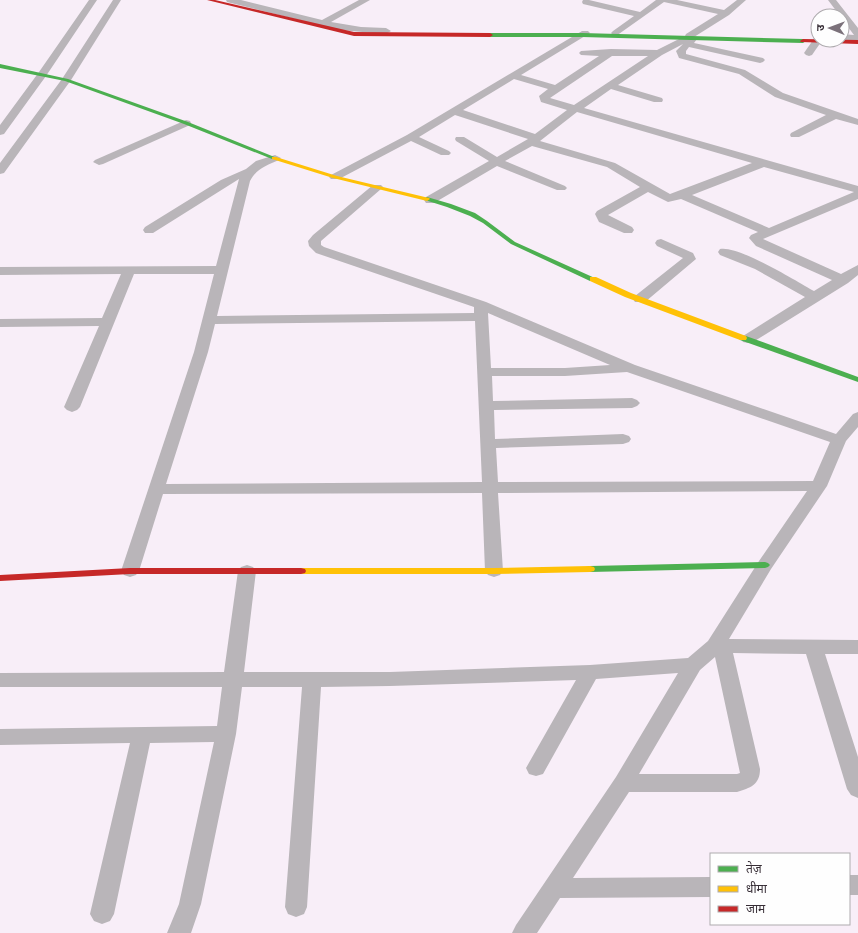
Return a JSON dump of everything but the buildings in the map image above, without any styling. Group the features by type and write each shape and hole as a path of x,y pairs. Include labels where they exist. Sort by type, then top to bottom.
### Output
{"street":[{"path":"0,132 43,74 93,0"},
{"path":"0,171 66,80 117,0"},
{"path":"209,0 342,32 584,34 688,39 810,40"},
{"path":"230,0 349,29 368,32"},
{"path":"323,22 366,0"},
{"path":"616,33 663,0 726,13"},
{"path":"430,200 534,140 575,109 659,53 688,39 742,0"},
{"path":"832,0 858,34"},
{"path":"586,2 641,14"},
{"path":"335,176 411,137 584,34 616,33 688,39 760,60"},
{"path":"688,39 680,54 686,58 742,72 751,76 767,89 780,95 858,122"},
{"path":"809,53 812,48"},
{"path":"584,52 659,53"},
{"path":"611,52 544,96 545,100 858,190"},
{"path":"0,66 66,80 186,123 275,158 335,176 430,200 473,216 485,222 502,237 513,243 640,299 858,380"},
{"path":"513,76 556,88"},
{"path":"610,86 658,100"},
{"path":"454,111 534,140 611,165 668,198 682,195 763,163"},
{"path":"795,135 835,115"},
{"path":"99,162 186,123"},
{"path":"411,137 445,153"},
{"path":"460,139 498,162 561,188"},
{"path":"130,572 210,320 244,181 248,172 253,167 275,158"},
{"path":"149,230 225,182 248,172"},
{"path":"377,187 316,238 314,241 315,246 320,250 630,368 839,440"},
{"path":"628,230 602,219 601,214 648,187"},
{"path":"682,195 768,232"},
{"path":"843,280 756,240 755,238 858,195"},
{"path":"640,299 690,259 689,256 661,243"},
{"path":"724,252 763,266 815,297"},
{"path":"748,339 843,280 858,269"},
{"path":"0,271 222,270"},
{"path":"72,407 129,271"},
{"path":"210,320 481,311"},
{"path":"481,311 494,571"},
{"path":"0,324 108,322"},
{"path":"484,372 565,372 630,368"},
{"path":"486,406 632,403"},
{"path":"524,933 623,783 693,666 719,646 765,565 819,486 839,440 858,417"},
{"path":"488,444 623,439"},
{"path":"157,489 819,486"},
{"path":"0,578 130,572 247,570 494,571 765,565"},
{"path":"179,933 190,904 226,734 247,570"},
{"path":"719,646 858,647"},
{"path":"623,783 737,783 745,781 750,776 750,769 719,646"},
{"path":"814,647 858,789"},
{"path":"0,680 390,679 590,672 693,666"},
{"path":"536,768 590,672"},
{"path":"296,907 312,679"},
{"path":"0,737 226,734"},
{"path":"102,914 142,735"},
{"path":"554,888 710,886"}],"traffic: fast":[{"path":"490,35 582,35 803,41"},
{"path":"0,66 66,80 186,123 274,158"},
{"path":"427,199 465,211 485,222 513,243 593,279"},
{"path":"743,338 858,380"},
{"path":"590,569 765,565"}],"traffic: slow":[{"path":"274,158 335,177 427,199"},
{"path":"593,279 628,295 743,338"},
{"path":"301,571 494,571 590,569"}],"traffic: jam":[{"path":"209,0 354,34 490,35"},
{"path":"803,41 858,42"},
{"path":"0,578 130,571 301,571"}]}
